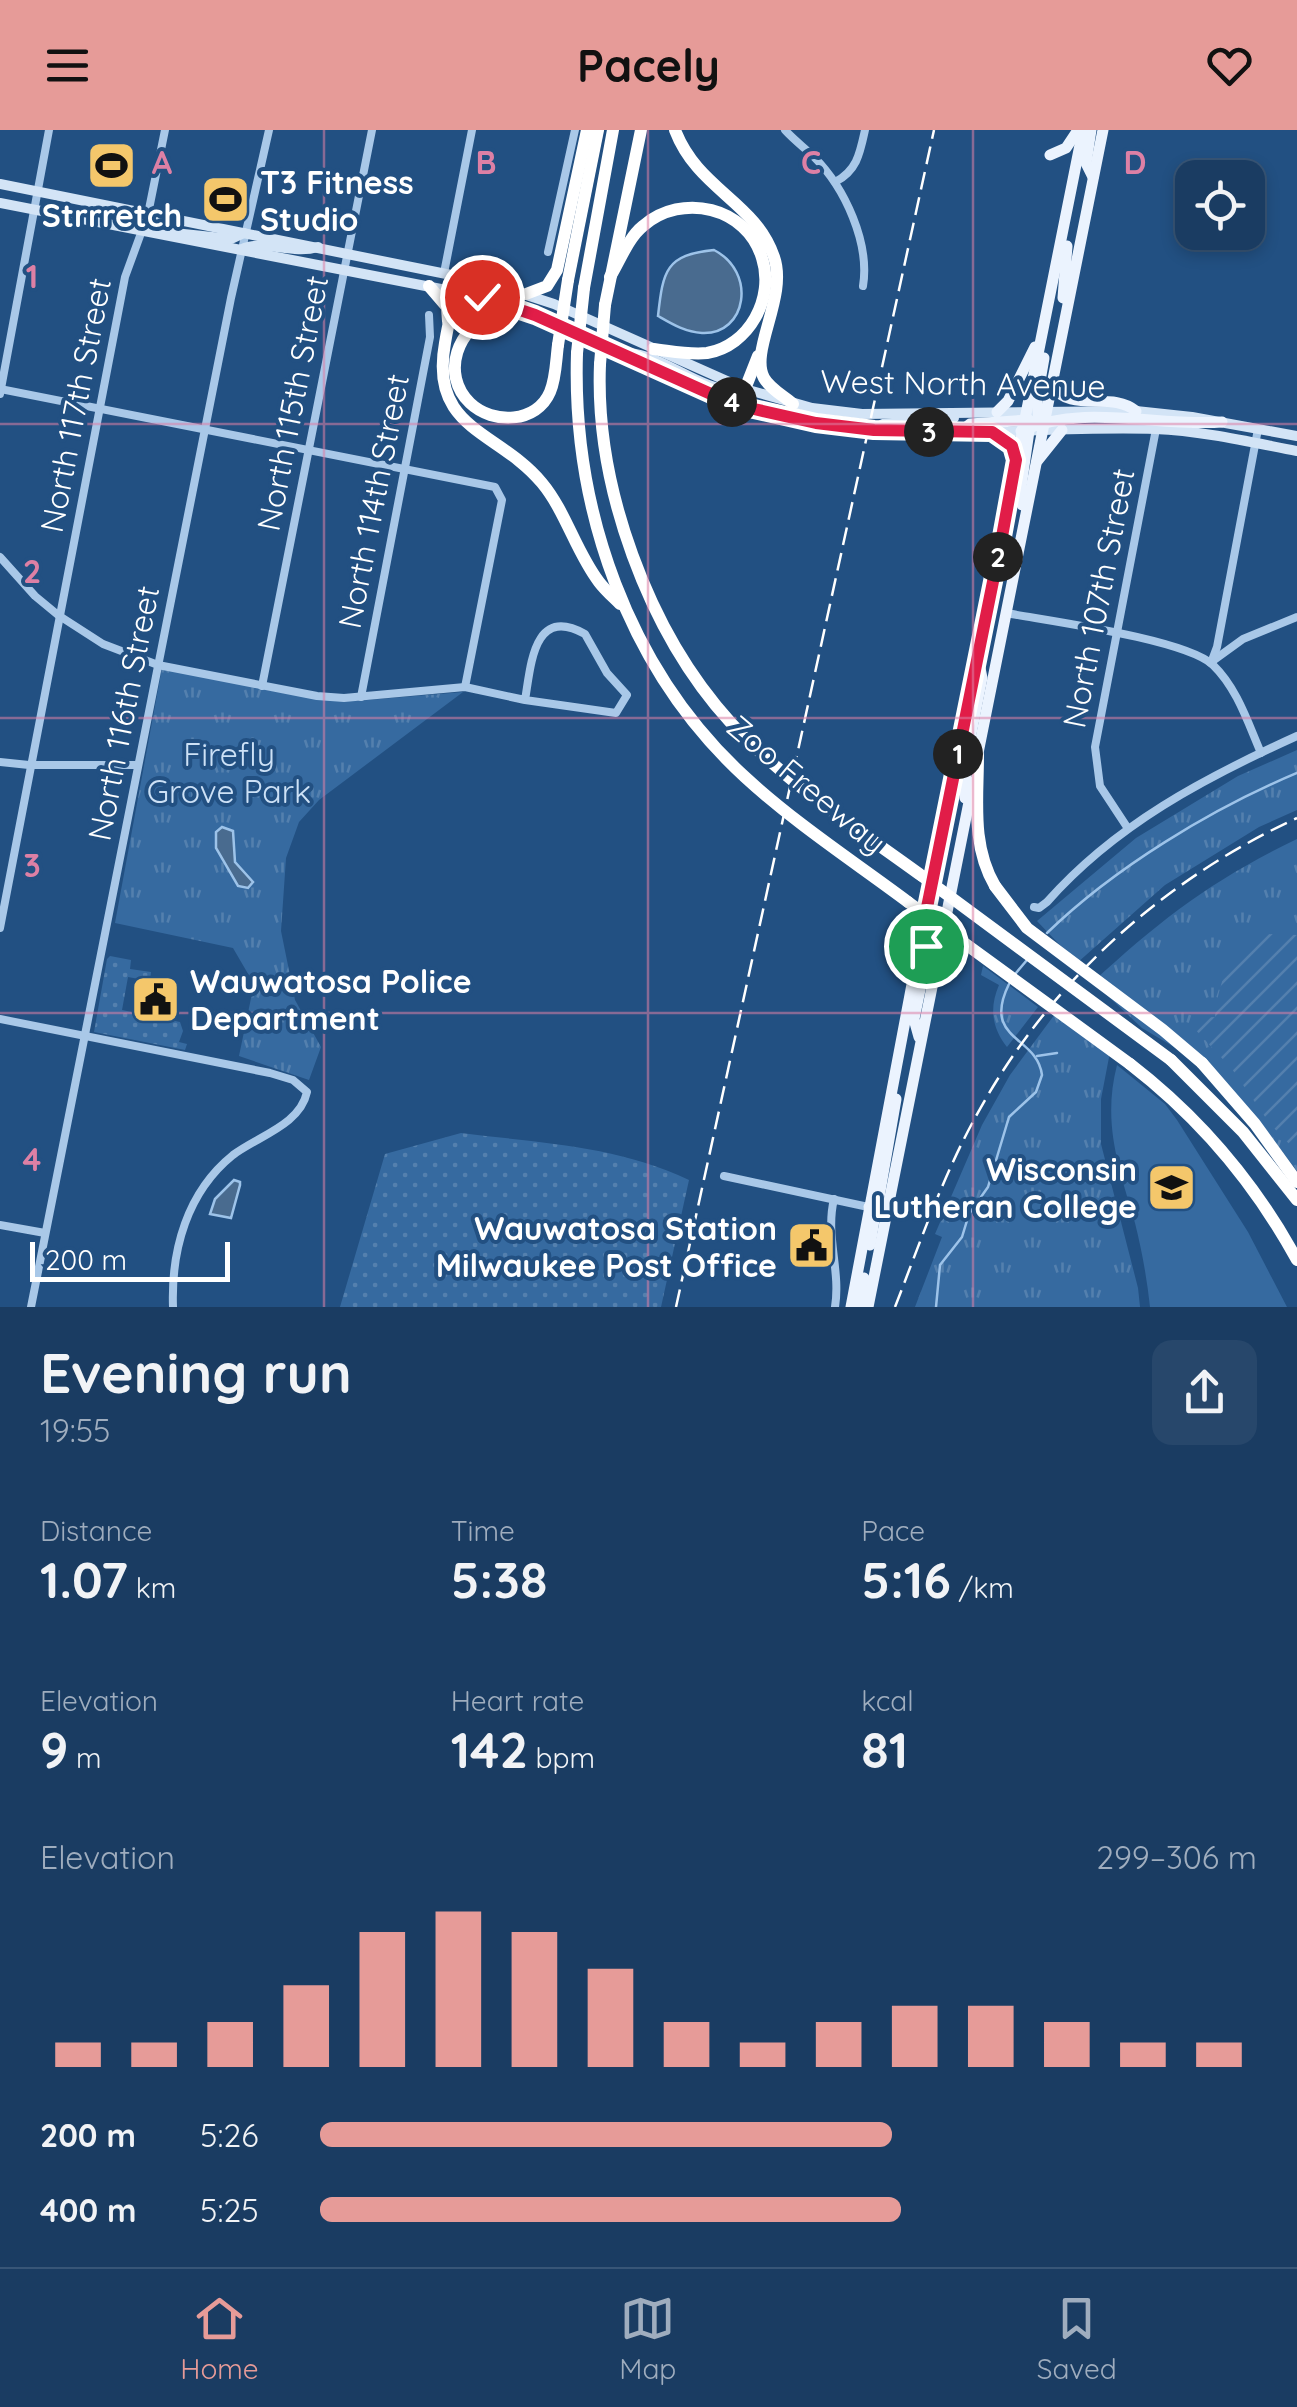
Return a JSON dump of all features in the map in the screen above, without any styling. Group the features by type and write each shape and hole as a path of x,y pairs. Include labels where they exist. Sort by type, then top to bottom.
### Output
{"highway":[{"path":"526,294 547,286 557,270 587,130"},
{"path":"494,314 473,325 456,351 460,389 470,403 486,414 524,417 536,411 550,392 598,130"},
{"name":"Zoo Freeway","path":"613,130 584,288 576,408 589,499 626,610 646,653 700,730 745,777 1176,1102 1252,1184 1297,1260"},
{"name":"Zoo Freeway","path":"641,130 605,305 600,392 620,520 668,633 730,722 760,751 802,788 1171,1060 1243,1132 1297,1200"},
{"path":"674,130 688,160 756,222 770,247 778,283 760,363 770,386 794,404"},
{"path":"610,277 642,226 675,208 696,206 728,216 758,248 764,262 763,296 747,330 725,347 710,352 653,350"},
{"path":"429,286 447,307 441,376 454,407 470,425 544,485 598,582 626,610"},
{"path":"448,324 462,292"},
{"path":"745,389 766,335"},
{"path":"978,755 976,828 994,886 1027,928 1202,1063 1255,1124 1297,1182"}],"main road":[{"path":"1050,155 1066,148 1080,130"},
{"path":"1023,520 1021,487 1080,130"},
{"path":"1090,130 1086,163 1093,177"},
{"path":"851,1307 1016,460 1050,384 1103,130"},
{"path":"1064,322 1066,251 1080,181 1076,161"},
{"name":"West North Avenue","path":"0,184 321,246 492,284 526,294 745,389 794,404 844,413 996,412 1062,430 1156,429 1297,449"},
{"name":"West North Avenue","path":"0,203 462,292 535,315 739,404 816,423 910,432 992,432 1034,422 1136,411 1297,436"},
{"path":"164,235 179,232 231,240 245,232"},
{"path":"241,250 254,244 290,251 321,246"},
{"path":"462,292 492,284"},
{"path":"494,314 535,315"},
{"path":"996,412 1008,401 1044,330"},
{"path":"618,352 659,361 719,388 745,389 739,404"},
{"path":"1050,384 1069,400 1118,402 1136,411"},
{"path":"874,430 883,424 902,422 908,414"},
{"path":"910,432 915,424 964,414"},
{"path":"960,432 970,424 1124,418 1222,422"},
{"path":"868,1307 1034,468 1034,422"},
{"path":"1034,468 1062,430"},
{"path":"992,432 1012,446 1016,460"},
{"path":"965,822 967,754 982,678 976,665"},
{"path":"920,942 926,946 927,956 914,1019 920,1043"},
{"path":"887,1210 881,1206 880,1197 895,1116 896,1071"},
{"path":"860,1307 875,1218 869,1207"}],"street":[{"path":"49,130 0,391 492,486 500,492 502,500 465,687"},
{"name":"North 117th Street","path":"0,928 125,277 148,214 165,130"},
{"name":"North 116th Street","path":"31,1307 241,250 269,130"},
{"name":"North 115th Street","path":"262,686 372,130"},
{"path":"444,273 472,130"},
{"path":"548,252 575,130"},
{"path":"785,130 835,182 865,261 864,286"},
{"path":"835,182 857,164 865,130"},
{"name":"North 114th Street","path":"361,697 430,337 429,315"},
{"name":"North 107th Street","path":"1128,827 1104,795 1095,759 1115,634 1156,429"},
{"path":"1211,663 1258,429"},
{"path":"0,557 58,616 103,644 158,665 316,696 361,697 465,687 525,700 616,714 627,695 608,673 585,634 562,626 549,629 535,645 525,700"},
{"path":"1006,614 1174,647 1211,663 1238,701 1260,752"},
{"path":"1211,663 1244,639 1297,617"},
{"path":"1034,907 1047,902 1128,827 1180,795 1297,736"},
{"path":"0,762 138,765"},
{"path":"0,1020 270,1072 293,1080 307,1092 297,1113 232,1157 194,1201 177,1246 172,1307"},
{"path":"724,1176 887,1210"},
{"path":"834,1200 829,1228 837,1268 835,1307"},
{"path":"0,1224 45,1233"}],"green space":[{"name":"Firefly Grove Park","path":"162,668 356,701 463,692 319,800 299,822 286,858 281,931 295,1000 321,1047 309,1080 239,1056 254,984 233,948 115,923"},
{"path":"1297,750 1297,810 1259,827 1165,885 1077,963 1037,921 1136,838 1238,776"},
{"path":"1297,839 1297,1171 1266,1130 1184,1053 1142,1028 1093,982 1189,902"},
{"path":"1267,934 1297,935 1297,1152 1270,1124 1232,1069 1193,1027 1197,1018 1215,1017 1231,953"},
{"path":"110,956 131,960 130,969 151,972 150,981 128,977 122,1010 180,1022 183,1031 179,1042 187,1044 185,1050 94,1032"},
{"path":"983,966 1038,1007 1007,1047 994,1018 999,985 981,975"},
{"path":"1055,1014 1110,1052 1101,1099 1101,1144 1140,1307 915,1307 942,1237 935,1234 982,1125 1010,1075"},
{"name":"Wisconsin Lutheran College","path":"1117,1065 1165,1104 1177,1120 1248,1232 1287,1307 1150,1307 1140,1244 1114,1145 1111,1106"},
{"path":"461,1133 605,1152 689,1180 661,1307 340,1307 385,1154"}],"shaded area":[{"path":"714,250 728,260 741,286 737,313 729,324 702,333 658,316 662,287 670,268 686,256"},
{"path":"222,827 233,831 235,862 253,882 248,888 238,886 216,848 216,832"},
{"path":"234,1180 240,1185 231,1218 210,1214 215,1199"}],"waterway":[{"path":"1047,933 1102,886 1165,842 1231,804 1297,773"},
{"path":"1016,973 1027,960"},
{"path":"936,1307 940,1265 962,1237 969,1214 988,1187 1009,1117 1036,1092 1042,1075 1038,1062 1013,1036 1002,1017 1009,984"},
{"path":"1037,1056 1057,1053"}],"railway":[{"path":"676,1307 934,130"},
{"path":"895,1307 963,1141 1036,1024 1111,942 1154,906 1199,873 1297,818"}],"place":[{"name":"Strrretch","path":"112,165"},
{"name":"T3 Fitness Studio","path":"225,200"},
{"name":"Wauwatosa Police Department","path":"155,999"},
{"name":"Wisconsin Lutheran College","path":"1172,1187"},
{"name":"Wauwatosa Station Milwaukee Post Office","path":"812,1246"}],"route":[{"path":"482,297 535,315 711,394 754,409 816,423 893,432 992,432 1012,446 1016,460 1001,542 920,942 926,946"}]}
